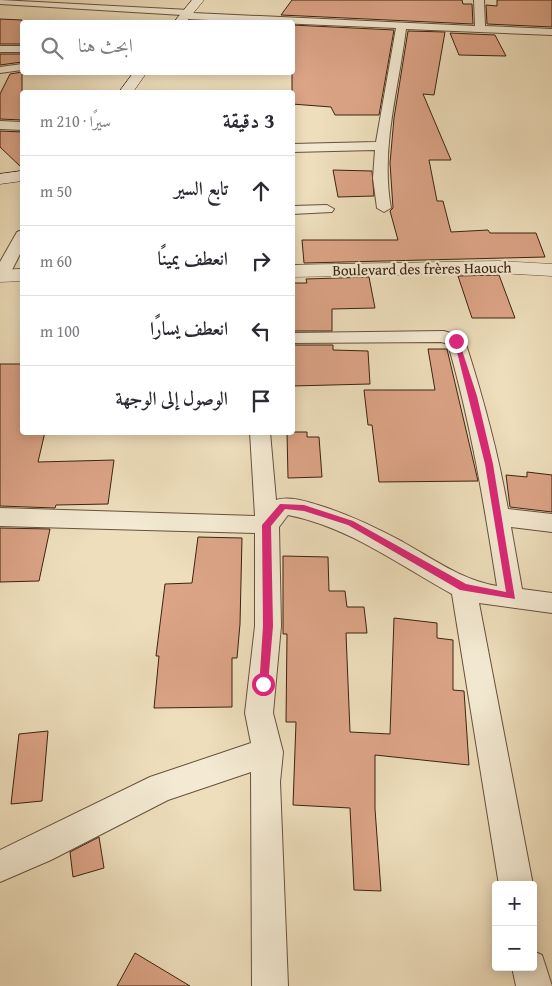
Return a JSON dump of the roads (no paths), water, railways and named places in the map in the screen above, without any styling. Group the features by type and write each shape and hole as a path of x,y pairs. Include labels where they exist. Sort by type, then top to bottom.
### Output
{"street":[{"path":"108,7 116,0"},
{"path":"185,17 198,0"},
{"path":"479,0 480,29"},
{"path":"2,3 34,2 108,7 185,17 257,20"},
{"path":"59,17 70,5"},
{"path":"295,22 552,32"},
{"path":"384,208 378,179 380,146 390,101 401,26"},
{"path":"0,49 20,49"},
{"path":"0,70 20,67"},
{"path":"128,90 139,75"},
{"path":"0,124 20,126"},
{"path":"295,148 380,146"},
{"path":"2,179 20,173"},
{"path":"2,179 20,176"},
{"path":"295,210 327,209"},
{"path":"0,276 20,239"},
{"name":"Boulevard des frères Haouch","path":"295,271 479,267 552,270"},
{"path":"0,276 20,275"},
{"path":"295,338 433,336 448,337 455,340 474,396 499,517 511,597"},
{"path":"260,435 267,525 268,626 258,713 268,752 265,782 270,986"},
{"path":"267,525 283,506 320,512 350,523 464,588 552,603"},
{"path":"0,517 267,525"},
{"path":"499,517 552,523"},
{"path":"464,588 515,881"},
{"path":"0,866 40,849 161,787 268,752"},
{"path":"531,971 534,986"}]}
